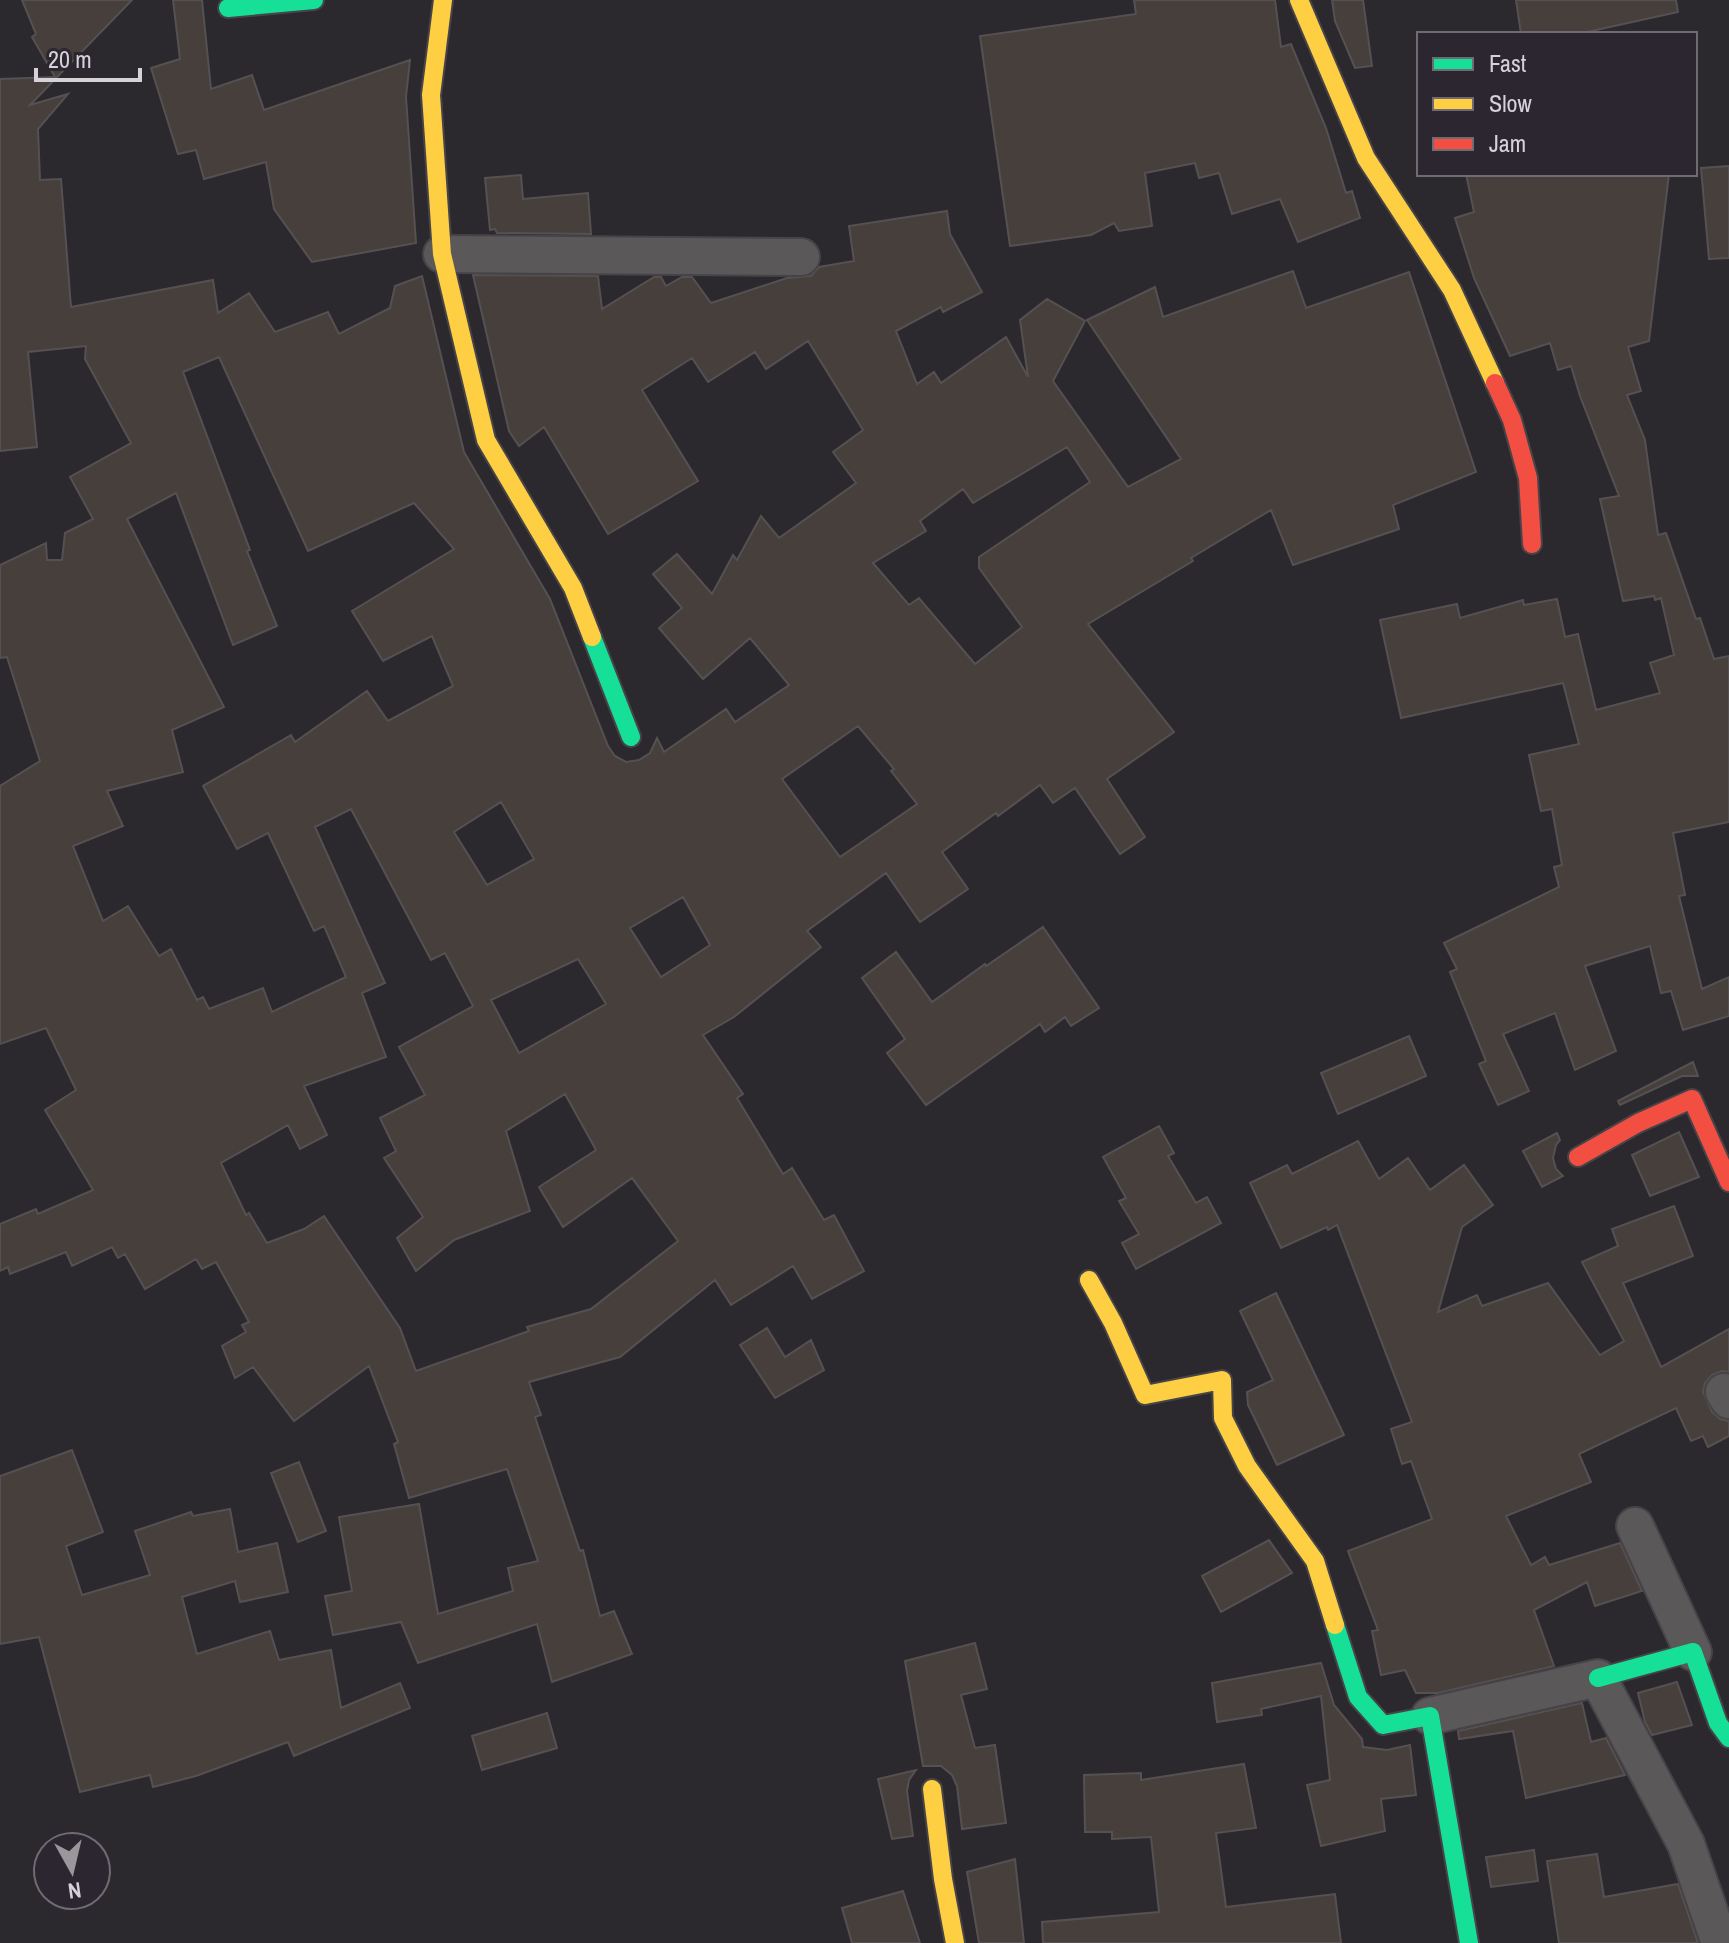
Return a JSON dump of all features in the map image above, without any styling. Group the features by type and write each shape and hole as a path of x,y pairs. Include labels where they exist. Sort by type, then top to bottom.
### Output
{"street":[{"path":"220,4 314,0"},
{"path":"443,0 431,95 442,254 486,440 573,588 631,737"},
{"path":"1299,0 1366,158 1452,290 1512,420 1528,478 1532,544"},
{"path":"442,254 801,257"},
{"path":"1578,1157 1638,1123 1692,1099 1729,1182"},
{"path":"1089,1280 1113,1323 1145,1395 1222,1380 1223,1418 1247,1466 1315,1561 1358,1697 1383,1725 1598,1678 1693,1652"},
{"path":"1635,1526 1693,1652 1718,1723 1729,1738"},
{"path":"1598,1678 1686,1844 1720,1943"},
{"path":"1430,1716 1469,1943"},
{"path":"932,1789 943,1879 955,1943"}],"building":[{"path":"22,0 132,0 30,105 68,94 38,129 40,180 61,179 71,307 213,280 218,313 249,293 275,332 328,312 339,334 390,308 395,286 422,276 464,452 550,599 608,746 615,756 626,762 639,760 650,753 657,738 664,752 726,709 735,722 789,685 750,638 703,679 659,628 682,608 653,574 677,554 712,594 733,555 737,560 761,516 779,538 856,483 833,452 863,430 808,341 766,369 755,352 708,382 692,358 642,390 698,481 608,534 544,427 519,446 509,431 473,275 598,276 602,309 654,277 661,277 666,286 682,277 692,277 711,303 787,278 811,276 819,267 854,261 849,226 947,211 950,234 982,292 943,312 941,307 896,331 917,384 934,372 941,383 1006,337 1028,377 1020,320 1047,299 1085,321 1053,381 1128,487 1181,459 1087,320 1155,287 1163,317 1293,271 1306,308 1409,272 1476,472 1393,505 1399,529 1293,565 1271,510 1088,624 1174,732 1107,779 1145,837 1120,854 1075,788 1053,803 1040,785 942,852 968,889 920,922 886,873 807,931 821,947 734,1017 703,1035 743,1094 737,1098 783,1174 792,1168 824,1220 834,1215 864,1271 812,1299 793,1266 731,1305 715,1280 620,1357 529,1382 541,1415 535,1417 580,1551 583,1550 600,1616 614,1611 632,1654 552,1682 537,1624 418,1663 401,1622 333,1635 325,1596 352,1591 339,1517 419,1504 438,1614 513,1591 508,1568 538,1561 507,1469 409,1498 394,1444 398,1442 369,1366 294,1421 253,1367 235,1378 222,1346 246,1332 242,1325 249,1322 216,1262 202,1269 196,1259 145,1289 125,1254 118,1258 112,1247 72,1266 66,1252 10,1274 8,1267 0,1271 0,1224 36,1209 38,1214 93,1190 45,1110 76,1090 46,1028 0,1044 0,786 40,761 7,657 0,658 0,565 46,543 47,560 62,560 65,533 93,519 70,477 131,443 85,359 86,346 28,352 37,447 0,451 0,79 55,77 32,37 36,34","holes":["219,357 308,551 414,503 454,549 352,611 383,661 432,636 453,686 388,721 367,691 295,742 291,735 203,786 237,849 268,833 314,931 324,926 346,977 272,1012 263,988 209,1009 203,997 197,1000 171,949 159,956 128,906 103,921 73,846 123,826 107,791 183,772 172,730 224,707 127,519 176,493 233,645 277,626 247,551 250,550 183,372","1067,447 1090,482 979,557 979,568 1022,627 975,664 919,598 909,605 873,563 926,531 920,521 963,489 973,503","858,726 894,769 891,771 917,804 840,857 782,779","501,802 534,859 487,885 454,832","351,809 431,960 445,953 473,1006 399,1047 425,1095 380,1118 396,1151 384,1158 423,1217 397,1238 416,1271 454,1240 530,1211 506,1131 565,1094 596,1150 539,1187 563,1227 632,1178 678,1241 591,1309 527,1327 529,1331 416,1371 400,1328 324,1216 304,1229 267,1243 249,1213 246,1215 221,1163 288,1125 300,1149 327,1135 304,1086 386,1057 362,993 385,983 315,827","683,897 710,945 661,977 630,928","578,959 606,1004 519,1053 491,1000"]},
{"path":"173,0 202,0 211,89 252,75 264,110 410,60 406,97 416,243 312,262 274,209 266,162 204,179 196,150 178,154 151,68 180,59"},
{"path":"1134,0 1275,0 1281,47 1291,44 1326,128 1346,193 1352,191 1360,218 1298,242 1280,199 1232,214 1219,173 1199,178 1195,163 1145,173 1152,226 1119,231 1114,223 1091,235 1010,246 980,36 1136,14"},
{"path":"1332,0 1363,0 1372,66 1355,68 1335,21"},
{"path":"1516,0 1676,0 1678,12 1587,32 1521,32"},
{"path":"1729,166 1729,258 1709,259 1701,168"},
{"path":"521,175 523,199 588,193 591,234 497,233 495,229 490,230 485,178"},
{"path":"1466,176 1669,176 1649,341 1628,347 1641,391 1627,395 1645,440 1658,535 1666,533 1696,619 1700,618 1714,659 1729,656 1729,822 1673,833 1685,895 1679,896 1702,989 1729,977 1729,1016 1683,1030 1671,991 1661,993 1650,946 1585,966 1616,1051 1575,1070 1555,1013 1503,1034 1529,1091 1498,1105 1479,1064 1486,1061 1450,972 1457,969 1444,943 1559,887 1554,867 1562,865 1552,809 1541,811 1529,755 1579,744 1563,683 1401,718 1380,620 1457,604 1460,618 1523,600 1524,605 1557,599 1565,637 1578,634 1596,710 1660,693 1650,663 1674,655 1661,598 1655,600 1654,596 1623,601 1600,499 1619,496 1571,366 1558,370 1550,343 1510,356 1474,278 1455,218 1474,212"},
{"path":"1043,927 1099,1008 1071,1026 1065,1017 1045,1032 1040,1024 926,1105 887,1053 905,1039 862,978 896,952 932,1002"},
{"path":"1409,1036 1426,1076 1338,1114 1321,1073"},
{"path":"1693,1062 1698,1076 1682,1076 1620,1105 1618,1101"},
{"path":"1159,1126 1174,1153 1168,1156 1196,1203 1207,1197 1221,1223 1136,1269 1122,1243 1139,1234 1119,1201 1126,1198 1103,1157"},
{"path":"1679,1132 1699,1177 1650,1196 1632,1155"},
{"path":"1557,1133 1560,1140 1553,1158 1556,1169 1563,1176 1542,1187 1523,1151"},
{"path":"1358,1141 1379,1179 1408,1158 1430,1190 1464,1165 1493,1205 1462,1227 1438,1312 1477,1295 1482,1306 1548,1283 1600,1355 1624,1341 1582,1262 1618,1246 1612,1229 1674,1206 1693,1256 1623,1283 1661,1367 1729,1329 1729,1372 1712,1375 1705,1383 1703,1392 1712,1412 1720,1419 1729,1421 1729,1436 1708,1447 1703,1436 1691,1441 1676,1408 1579,1454 1591,1482 1506,1516 1531,1565 1545,1557 1549,1565 1620,1543 1642,1591 1595,1606 1587,1582 1534,1610 1554,1666 1438,1693 1416,1693 1405,1670 1381,1675 1372,1631 1378,1630 1348,1551 1432,1519 1411,1461 1402,1464 1391,1429 1412,1422 1337,1225 1281,1248 1250,1183 1287,1165 1292,1174"},
{"path":"1276,1293 1344,1435 1277,1465 1248,1405 1247,1392 1273,1380 1240,1311"},
{"path":"767,1328 785,1357 811,1340 824,1370 775,1398 740,1345"},
{"path":"72,1450 103,1532 66,1546 82,1595 150,1575 135,1531 191,1512 193,1516 230,1509 238,1552 277,1543 288,1592 240,1602 235,1581 182,1597 197,1654 270,1631 279,1660 331,1650 341,1708 400,1683 410,1708 294,1756 288,1742 196,1776 153,1787 150,1775 80,1792 39,1637 0,1644 0,1476"},
{"path":"299,1462 326,1531 298,1542 271,1473"},
{"path":"1269,1540 1292,1573 1221,1612 1202,1576"},
{"path":"975,1643 987,1689 961,1695 975,1748 995,1745 1006,1823 962,1829 957,1786 952,1775 941,1766 923,1766 905,1661"},
{"path":"1321,1663 1334,1705 1362,1739 1363,1747 1387,1750 1410,1745 1416,1795 1381,1799 1385,1831 1321,1846 1307,1785 1330,1780 1321,1696 1261,1709 1262,1715 1217,1722 1212,1683"},
{"path":"1677,1682 1692,1725 1652,1735 1645,1722 1638,1693"},
{"path":"1582,1703 1591,1742 1606,1738 1625,1775 1526,1798 1513,1731 1459,1739 1458,1731"},
{"path":"547,1713 557,1748 482,1770 472,1736"},
{"path":"1244,1764 1256,1828 1216,1833 1226,1907 1335,1894 1341,1943 1043,1943 1042,1922 1159,1912 1151,1837 1112,1839 1112,1832 1085,1832 1084,1775 1141,1773 1141,1780"},
{"path":"916,1770 909,1780 907,1791 913,1836 892,1839 878,1779"},
{"path":"1534,1850 1538,1881 1491,1887 1486,1857"},
{"path":"1597,1854 1604,1897 1678,1884 1698,1943 1559,1943 1547,1861"},
{"path":"1015,1859 1024,1943 979,1943 967,1872"},
{"path":"903,1891 920,1943 852,1943 842,1908"}],"traffic: fast":[{"path":"228,8 314,0"},
{"path":"592,637 631,737"},
{"path":"1335,1625 1358,1697 1383,1725 1430,1716 1469,1943"},
{"path":"1598,1678 1693,1652 1718,1723 1729,1738"}],"traffic: slow":[{"path":"443,0 431,95 442,254 486,440 573,588 592,637"},
{"path":"1299,0 1366,158 1452,290 1495,383"},
{"path":"1089,1280 1113,1323 1145,1395 1222,1380 1223,1418 1247,1466 1315,1561 1335,1625"},
{"path":"932,1789 943,1879 955,1943"}],"traffic: jam":[{"path":"1495,383 1512,420 1528,478 1532,544"},
{"path":"1578,1157 1638,1123 1692,1099 1729,1182"}]}
